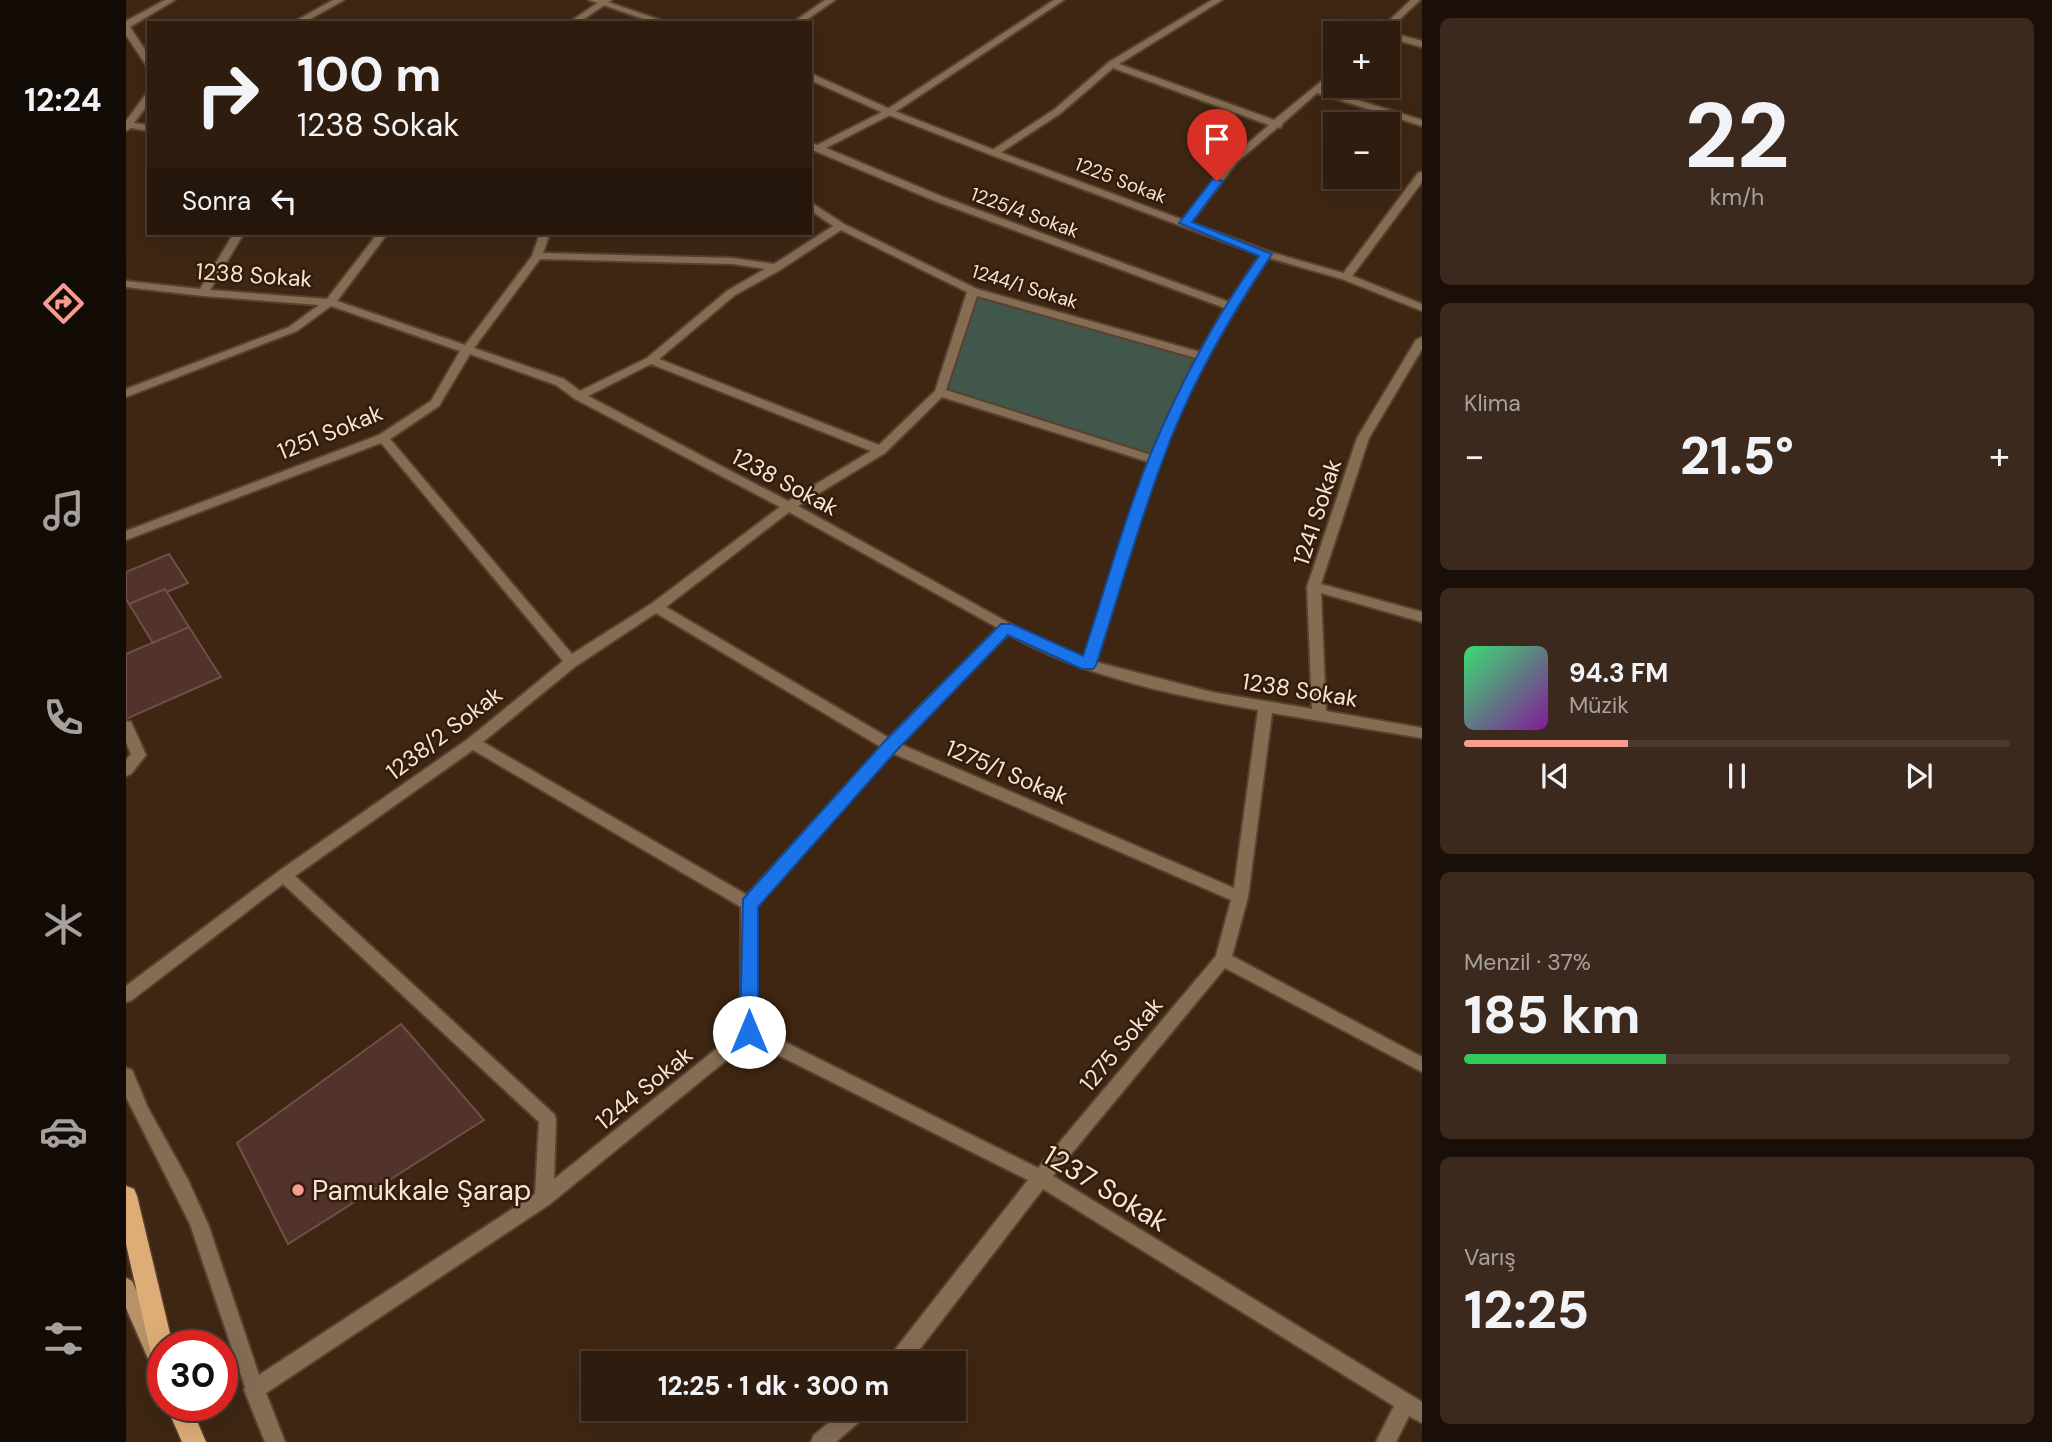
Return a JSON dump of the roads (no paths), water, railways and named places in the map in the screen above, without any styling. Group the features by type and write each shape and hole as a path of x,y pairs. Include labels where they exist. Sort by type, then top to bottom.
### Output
{"main road":[{"path":"126,1196 157,1330"},
{"path":"126,1287 147,1334"},
{"path":"185,1421 194,1442"}],"street":[{"path":"147,60 126,26 171,0"},
{"path":"300,21 340,0"},
{"path":"799,21 831,0"},
{"path":"814,147 889,112 1059,0"},
{"path":"994,153 1058,111 1112,64 1218,0"},
{"path":"1393,21 1416,0"},
{"path":"575,21 601,1 659,21"},
{"path":"1400,38 1422,44"},
{"path":"1112,64 1278,125"},
{"name":"1225 Sokak","path":"812,77 889,112 994,153 1266,254 1346,277 1422,308"},
{"path":"1185,223 1234,160 1323,84"},
{"path":"1316,90 1422,123"},
{"path":"127,126 147,99"},
{"path":"127,126 147,128"},
{"name":"1225/4 Sokak","path":"814,147 939,199 1230,306"},
{"path":"1346,277 1422,175"},
{"name":"1244/1 Sokak","path":"812,206 840,226 973,291 1202,356"},
{"path":"579,396 650,360 731,293 776,268 840,226"},
{"path":"203,293 238,235"},
{"path":"126,393 293,329 330,302 381,235"},
{"name":"1251 Sokak","path":"126,536 383,438 435,403 466,351 537,256 544,235"},
{"path":"1088,665 1155,460 1202,356 1230,306 1266,254"},
{"path":"537,256 733,261 776,268"},
{"name":"1238 Sokak","path":"126,284 203,293 330,302 560,383 579,396 788,507 1006,628 1088,665 1212,697 1422,733"},
{"path":"973,291 940,392 1155,460"},
{"name":"1241 Sokak","path":"1318,714 1314,587 1363,438 1422,340"},
{"path":"650,360 881,450"},
{"name":"1238/2 Sokak","path":"126,995 284,875 473,743 571,662 656,607 788,507 881,450 940,392"},
{"path":"383,438 571,662"},
{"path":"1314,587 1422,617"},
{"name":"1275/1 Sokak","path":"656,607 890,747 1240,897"},
{"path":"749,1032 750,904 890,747 1006,628"},
{"name":"1275 Sokak","path":"906,1351 1041,1178 1223,959 1240,897 1266,706"},
{"path":"126,726 139,755 126,770"},
{"path":"473,743 750,904"},
{"path":"284,875 548,1119 544,1198"},
{"path":"1223,959 1422,1065"},
{"name":"1244 Sokak","path":"253,1391 544,1198 749,1032"},
{"name":"1237 Sokak","path":"749,1032 1041,1178 1422,1413"},
{"path":"126,1075 135,1104 199,1223 253,1391 275,1442"},
{"path":"1386,1442 1405,1404"},
{"path":"821,1442 845,1421"}],"place":[{"name":"Pamukkale Şarap","path":"298,1190"}]}
